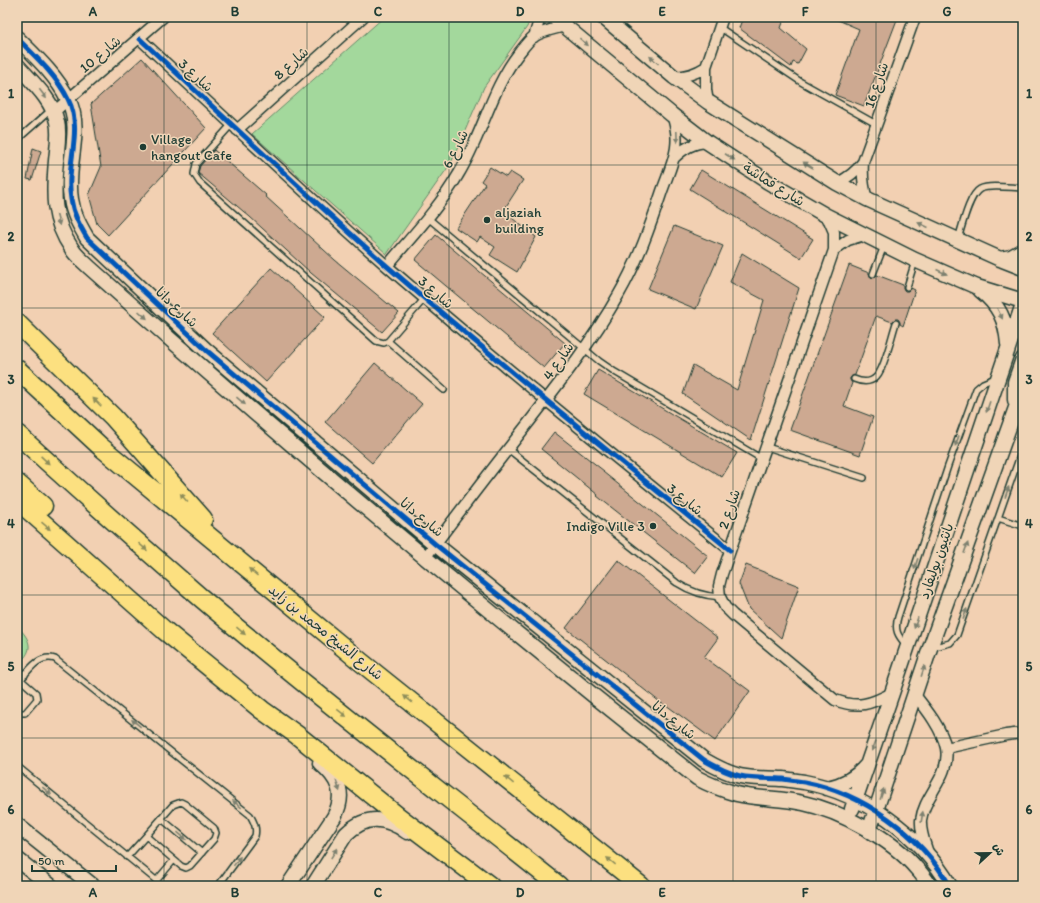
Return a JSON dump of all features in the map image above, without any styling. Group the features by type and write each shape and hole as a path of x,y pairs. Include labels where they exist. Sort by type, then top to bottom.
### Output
{"highway":[{"path":"17,323 113,417 238,559"},
{"name":"شارع الشيخ محمد بن زايد","path":"17,369 101,447 367,666 641,886"},
{"path":"17,434 200,597 325,700 559,886"},
{"path":"17,482 172,621 402,807 449,854"},
{"path":"17,500 164,630 262,710 298,736 400,818 485,882"}],"street":[{"name":"شارع 10","path":"53,110 140,39 163,17"},
{"name":"شارع 8","path":"234,127 363,17"},
{"name":"شارع 6","path":"534,37 540,17"},
{"path":"603,17 674,77 708,102 837,183 866,199 1023,268"},
{"name":"شارع 16","path":"837,183 847,179 856,172 863,162 915,17"},
{"name":"شارع 6","path":"387,266 447,193 470,153 499,85 508,69 524,47 534,37 559,22"},
{"name":"شارع قماشة","path":"559,22 707,142 768,182 827,216 915,260 977,287 1023,302"},
{"path":"708,102 706,90 706,67 721,22"},
{"name":"شارع دانا","path":"17,38 53,76 68,99 74,125 70,198 76,219 87,238 206,350 435,544 704,760 722,770 741,776 760,779 783,779 805,782 827,788 855,800 895,824 913,839 929,855 943,873 950,886"},
{"name":"شارع 3","path":"140,39 387,266 546,402 730,550"},
{"name":"شارع دانا","path":"17,65 40,89 53,110 59,133 54,183 54,207 60,229 72,250 88,267 196,363 425,558 698,778 717,788 738,794 804,803 825,808 849,819 887,842 903,855 918,869 930,886"},
{"path":"674,77 691,75 706,67"},
{"name":"شارع 4","path":"425,558 508,449 546,402 606,316 634,265 647,235 674,158 678,136 672,115"},
{"path":"674,158 689,146 707,142"},
{"name":"شارع 16","path":"863,162 862,181 866,199"},
{"name":"شارع 2","path":"720,597 719,586 730,550 767,447 834,250 834,232 827,216"},
{"path":"834,250 848,240 864,235"},
{"path":"1000,259 1011,257 1023,250"},
{"path":"977,287 990,299 1001,313 1007,330 1008,348"},
{"name":"بانثيون بوليفارد","path":"849,819 1023,302"},
{"path":"1016,408 1015,382 1023,359"},
{"name":"بانثيون بوليفارد","path":"869,831 930,648 1023,388"},
{"path":"720,597 725,607 835,700 846,704 862,705 868,704 892,693"},
{"path":"915,695 933,720 946,748 944,770 923,810 921,820 921,830 929,855"},
{"path":"262,710 292,739 328,769 336,780 340,792 339,805 334,818 291,882 305,886"},
{"path":"946,748 1006,735 1023,733"},
{"path":"827,788 839,786 850,781 867,764"},
{"path":"313,886 350,831 361,823 378,819 395,824 456,868 485,882"},
{"path":"17,824 93,886"},
{"path":"17,859 51,886"}],"lane":[{"path":"721,22 801,82 877,124"},
{"path":"17,140 53,110"},
{"path":"234,127 196,164 194,168 196,179 376,341 380,343 388,341 425,298"},
{"path":"957,240 972,197 980,189 992,186 1023,188"},
{"path":"428,218 615,372 762,459"},
{"path":"873,274 884,245"},
{"path":"907,286 915,260"},
{"path":"854,379 862,382 871,380 881,372 896,323"},
{"path":"388,341 444,390"},
{"path":"908,647 897,635 896,623 948,466 976,389 983,383 998,377"},
{"path":"767,447 864,478"},
{"path":"930,648 950,643 957,635 1023,447"},
{"path":"508,449 686,590 697,594 720,597"},
{"path":"998,518 1023,526"},
{"path":"17,711 20,713 27,711 37,699 34,691 19,682 39,660 46,657 55,659 250,815 255,825 255,836 218,886"},
{"path":"17,668 25,675"},
{"path":"17,766 163,886"},
{"path":"127,857 146,836 162,819 175,804 181,802 186,804 212,826 216,836 188,867 183,867 146,836"},
{"path":"162,819 202,853"},
{"path":"156,881 174,860"}],"green space":[{"path":"384,17 531,17 527,27 484,87 451,163 387,254 252,134"},
{"path":"17,626 26,637 29,645 29,649 24,658 17,651 17,648 22,643 17,638"}],"building":[{"path":"743,17 785,17 781,28 806,49 798,64 793,62 791,67 739,28"},
{"path":"831,17 898,17 864,106 835,95 859,29"},
{"name":"Village hangout Cafe","path":"142,58 206,128 108,235 97,224 89,195 101,167 91,104"},
{"path":"33,148 41,151 32,180 27,179"},
{"path":"214,150 266,195 265,196 335,260 399,313 382,332 311,273 250,217 198,173 200,166"},
{"name":"aljaziah building","path":"490,167 506,177 510,172 523,180 503,211 536,237 517,272 490,255 495,247 480,237 477,242 456,228 485,184 481,181"},
{"path":"701,170 813,239 801,258 690,189"},
{"path":"674,226 723,246 696,309 648,289"},
{"path":"436,235 565,343 544,368 415,260"},
{"path":"742,253 799,288 751,440 683,394 693,365 737,390 764,300 730,282"},
{"path":"849,265 869,273 872,278 877,275 903,285 905,291 908,291 911,288 915,290 903,326 900,324 898,319 895,319 892,322 876,316 855,375 850,378 852,383 844,406 873,417 860,455 790,430"},
{"path":"271,268 325,317 266,382 212,333"},
{"path":"375,363 422,404 372,463 325,422"},
{"path":"598,370 737,453 722,477 584,394"},
{"name":"Indigo Ville 3","path":"554,432 708,556 695,573 597,496 598,495 541,449"},
{"path":"618,560 718,638 704,657 750,691 715,741 666,705 665,706 566,628"},
{"path":"746,565 799,586 781,638 749,609 739,584"}],"cycle path":[{"path":"17,38 45,66 58,82 68,99 74,123 70,174 71,199 75,215 87,238 206,350 435,544 704,760 722,770 740,776 783,779 826,787 868,806 906,833 923,849 938,867 950,886"},
{"path":"140,39 388,267 515,375 730,550"}],"place":[{"name":"Village hangout Cafe","path":"143,147"},
{"name":"aljaziah building","path":"487,220"},
{"name":"Indigo Ville 3","path":"653,526"}]}
